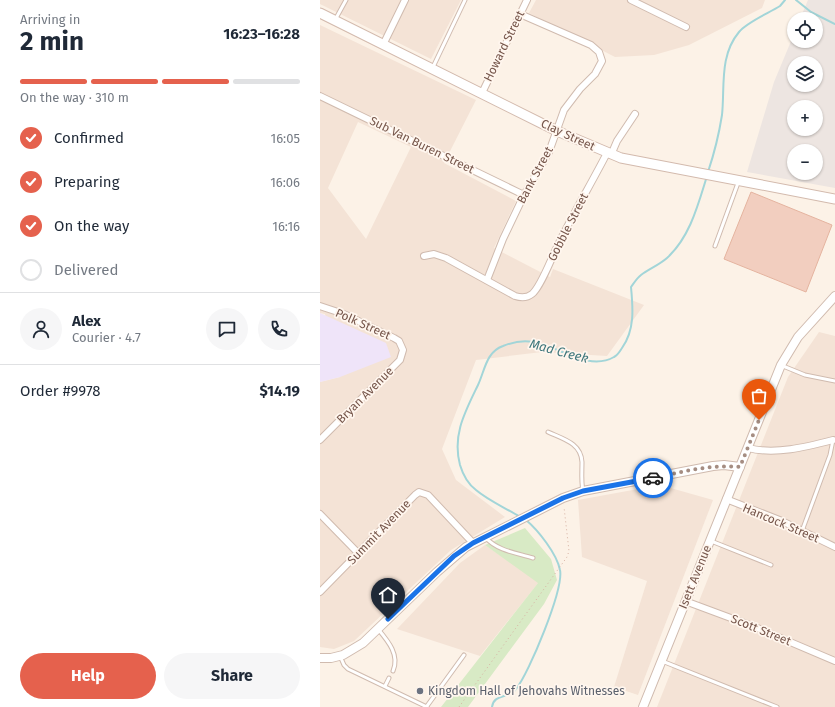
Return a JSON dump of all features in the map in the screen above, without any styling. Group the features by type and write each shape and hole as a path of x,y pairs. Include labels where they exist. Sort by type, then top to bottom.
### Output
{"main road":[{"name":"Clay Street","path":"320,13 557,131 609,154 634,162 835,199"}],"street":[{"path":"383,45 405,0"},
{"name":"Howard Street","path":"482,93 527,0"},
{"path":"631,0 686,27"},
{"name":"Bank Street","path":"487,280 503,239 524,195 549,152 564,110 580,89 595,74 602,61 601,55 591,45 520,14"},
{"name":"Sub Van Buren Street","path":"320,96 524,195"},
{"name":"Gobble Street","path":"487,280 515,296 526,297 534,293 583,196 635,114"},
{"path":"424,256 434,254 438,255 487,280"},
{"name":"Isett Avenue","path":"643,707 781,365 798,337 835,296"},
{"name":"Polk Street","path":"320,306 365,323 399,341 402,347"},
{"name":"Bryan Avenue","path":"320,440 400,360 402,347"},
{"path":"748,448 770,451 834,440"},
{"path":"320,658 340,656 354,650 454,556 473,543 563,498 583,491 713,466 724,465 740,467"},
{"name":"Summit Avenue","path":"320,592 419,492 428,495 473,543"},
{"name":"Hancock Street","path":"726,499 782,521 835,547"},
{"path":"321,517 358,553"},
{"name":"Scott Street","path":"686,600 835,661"}],"lane":[{"path":"335,21 346,0"},
{"path":"432,69 465,0"},
{"path":"715,246 738,181"},
{"path":"781,365 805,375 835,381"},
{"path":"548,432 573,444 579,450 582,462 581,477 583,491"},
{"path":"802,531 830,455 834,440"},
{"path":"485,537 493,546 533,558"},
{"path":"710,541 771,565"},
{"path":"378,629 385,636 395,655 396,663 393,671"},
{"path":"340,656 344,665 348,669 427,707 464,655"},
{"path":"661,661 777,707"},
{"path":"385,686 389,678"}],"path":[{"path":"459,707 567,557 569,551 563,498"}],"shaded area":[{"path":"320,0 461,0 431,59 320,4"},
{"path":"536,0 765,0 762,8 689,45 654,55 615,57 529,13"},
{"path":"808,0 835,0 835,188 791,180 823,180 823,144 787,144 787,179 747,172 774,82 788,48 823,48 823,12 803,12"},
{"path":"320,25 476,100 444,163 516,201 494,248 550,277 553,269 644,305 607,356 542,352 476,360 442,449 456,480 505,517 451,550 354,641 334,649 320,647 320,382 340,377 325,314 320,313","holes":["358,122 411,147 366,239 328,188"]},
{"path":"320,313 386,343 391,357 340,377 320,382"},
{"path":"819,332 835,336 835,707 657,707 788,377"},
{"path":"660,485 713,500 638,695 614,687 647,581 582,557 578,500"},
{"path":"485,545 539,582 480,656 397,629 460,563"}],"green space":[{"path":"525,528 551,559 557,580 544,604 468,707 441,707 538,583 485,545"}],"building":[{"path":"751,192 832,225 806,292 724,259"}],"waterway":[{"name":"Mad Creek","path":"708,172 721,122 724,72 728,51 733,41 743,28 780,6 785,0"},
{"path":"796,0 811,12 835,24"},
{"name":"Mad Creek","path":"520,517 486,498 473,488 466,479 460,465 458,444 461,424 489,357 497,349 503,346 514,342 526,341 542,344 583,360 604,361 617,355 626,341 631,326 631,287 641,275 667,258 682,240 692,220 707,176"},
{"name":"Mad Creek","path":"492,707 496,700 513,692 522,680 544,631 557,594 560,580 560,570 555,557 541,536 526,520"}],"way so far":[{"path":"653,478 713,466 724,465 740,467 759,420"}],"place":[{"name":"Kingdom Hall of Jehovahs Witnesses","path":"420,691"}],"route":[{"path":"388,619 454,556 473,543 563,498 583,491 653,478"}]}
